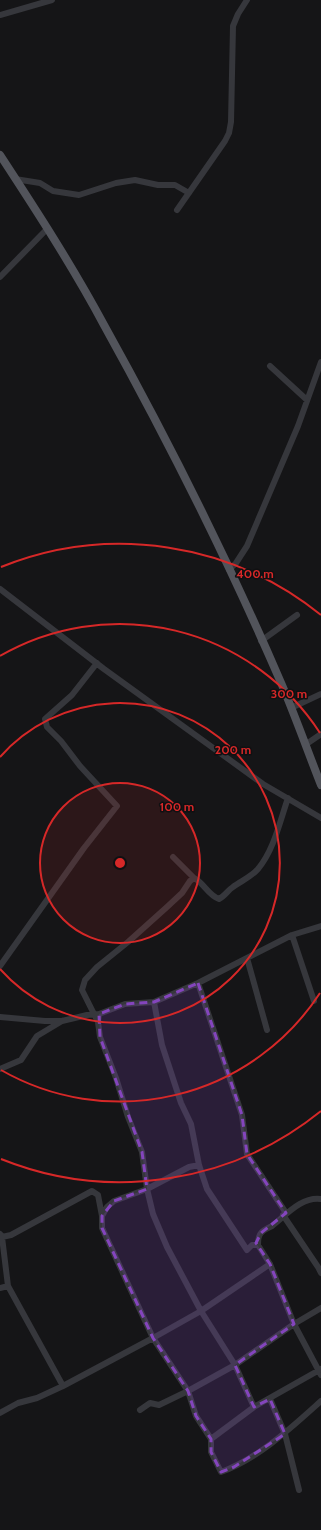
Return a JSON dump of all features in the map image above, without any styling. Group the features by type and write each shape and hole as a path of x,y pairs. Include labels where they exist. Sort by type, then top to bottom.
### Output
{"main road":[{"path":"0,155 47,229 104,324 181,470 261,640 321,785"}],"street":[{"path":"0,15 52,0"},
{"path":"177,210 229,133 231,122 232,26 247,0"},
{"path":"15,179 40,183 53,190 79,194 116,183 135,180 158,185 175,185 189,193"},
{"path":"0,277 47,229"},
{"path":"229,570 236,563 247,546 321,362"},
{"path":"270,366 307,400"},
{"path":"0,589 97,663 262,784 321,818"},
{"path":"261,640 297,615"},
{"path":"0,966 84,848 117,806 80,766 45,723 45,720 49,715 72,695 97,663"},
{"path":"290,708 321,694"},
{"path":"305,745 321,734"},
{"path":"173,856 213,897 219,899 231,888 257,870 266,859 288,798"},
{"path":"194,878 167,907 97,967 85,980 82,990 96,1015 100,1037 142,1152 147,1189 153,1214 167,1247 201,1310 235,1365 254,1407"},
{"path":"0,1017 62,1021 96,1015 126,1004 154,1002 198,983 292,935 321,926"},
{"path":"292,935 314,1001"},
{"path":"247,958 266,1030"},
{"path":"198,983 242,1115 247,1154 321,1273"},
{"path":"154,1002 162,1045 181,1103 191,1124 199,1165 207,1189 246,1250 255,1245 261,1233 285,1214 308,1201 320,1198"},
{"path":"0,1069 21,1060 37,1036 62,1021"},
{"path":"102,1216 107,1207 114,1201 147,1189 189,1167 199,1165"},
{"path":"63,1386 8,1286 1,1235 11,1235 92,1191 98,1195 102,1216 102,1228 153,1338 188,1391 196,1416 211,1440 211,1452 220,1472 234,1467 285,1434 321,1401"},
{"path":"211,1440 254,1407 320,1372 294,1324 270,1264 255,1245"},
{"path":"0,1413 18,1403 37,1398 63,1386 153,1338 201,1310 270,1264"},
{"path":"0,1288 8,1286"},
{"path":"140,1410 150,1403 159,1405 235,1365 294,1324 321,1308"},
{"path":"270,1398 285,1434 299,1490"}],"highlighted area":[{"path":"198,983 242,1115 247,1154 286,1213 261,1233 256,1243 270,1264 294,1324 235,1365 254,1407 270,1399 285,1434 234,1467 221,1472 211,1452 211,1439 196,1416 188,1391 153,1338 102,1228 102,1216 114,1201 147,1189 142,1152 100,1037 99,1014 125,1004 154,1002"}]}
